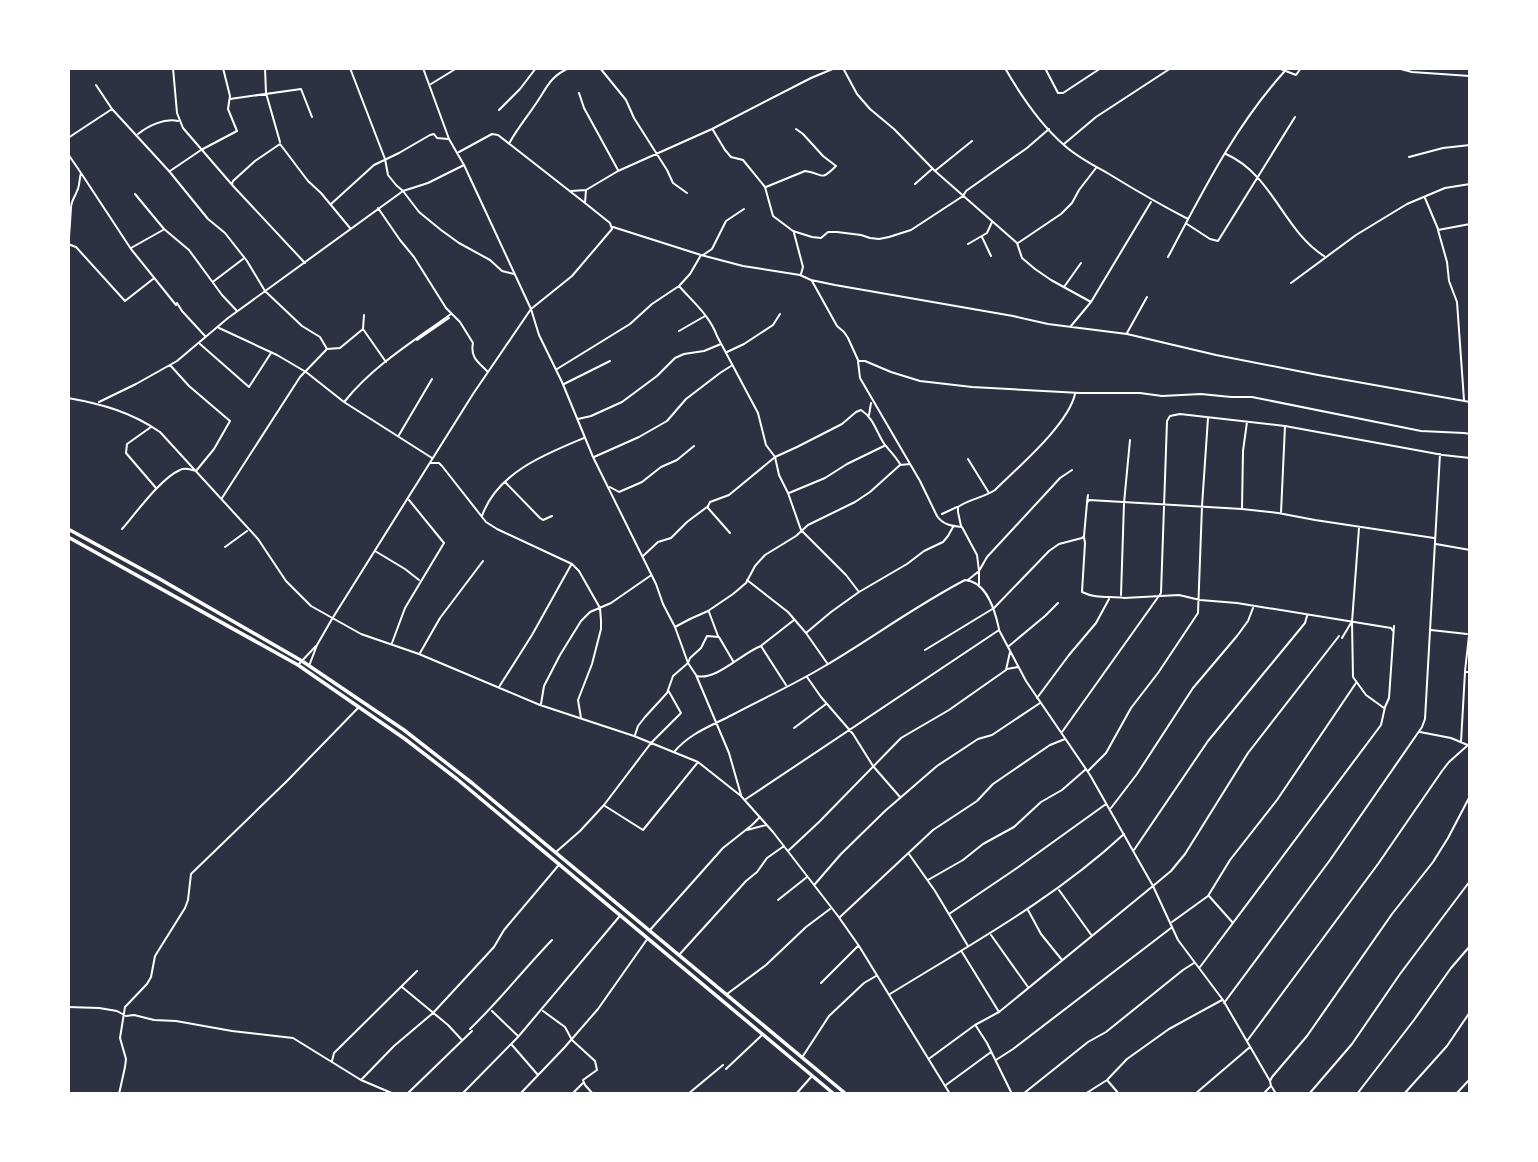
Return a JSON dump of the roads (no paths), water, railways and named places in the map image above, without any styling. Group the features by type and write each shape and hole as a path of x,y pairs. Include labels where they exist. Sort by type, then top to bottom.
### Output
{"highway":[{"path":"68,529 158,578 300,663 358,708 405,739 457,779 834,1094"},
{"path":"68,537 300,663"},
{"path":"307,668 404,730 472,783 846,1094"}],"street":[{"path":"173,68 177,113 183,128 305,263"},
{"path":"169,171 237,131 228,110 229,99 223,68"},
{"path":"265,68 266,93 281,144 290,159 351,228"},
{"path":"350,68 385,159 388,175 396,186 419,212 441,230 490,260 502,271 515,275"},
{"path":"423,68 449,139 464,165 531,309 539,335 584,438 643,557 675,627 688,663 696,675 729,754 741,796"},
{"path":"430,85 457,68"},
{"path":"499,110 536,68"},
{"path":"509,143 545,87 556,75 569,68"},
{"path":"600,68 626,100 673,183 687,193"},
{"path":"570,191 586,190 618,171 712,129 835,68"},
{"path":"843,68 857,94 870,109 1017,243 1022,258 1035,270 1090,302"},
{"path":"1005,68 1023,97 1063,145 1188,219"},
{"path":"1045,68 1058,93 1063,93 1101,68"},
{"path":"1063,145 1096,117 1171,68"},
{"path":"1278,68 1296,75 1301,68"},
{"path":"1397,68 1412,72 1470,76"},
{"path":"1168,257 1251,112 1284,72"},
{"path":"96,85 112,109 169,171 208,219 225,233 247,261 265,291 302,326 320,337 327,349"},
{"path":"229,99 300,89 312,117"},
{"path":"579,93 584,108 618,171"},
{"path":"68,138 112,109"},
{"path":"1186,223 1210,239 1218,241 1295,117"},
{"path":"137,135 149,127 170,120 180,121"},
{"path":"712,129 724,150 731,157 743,160 765,187 774,216 793,231 812,237 837,232 879,239 911,230 963,196 966,191 1049,129"},
{"path":"765,187 805,171 819,176 826,175 836,166 796,129"},
{"path":"330,205 373,165 434,134 437,138 449,139"},
{"path":"458,153 492,134 498,135 612,227 702,256 800,275 811,280 1044,323 1127,334 1267,365 1470,402"},
{"path":"915,184 972,141"},
{"path":"234,187 233,180 281,144"},
{"path":"1409,157 1443,148 1470,145"},
{"path":"68,154 131,248 206,337"},
{"path":"1226,154 1239,160 1258,177 1301,234 1325,256"},
{"path":"98,403 170,365 237,311 403,191 428,183 464,165"},
{"path":"1017,243 1061,214 1097,167"},
{"path":"81,173 79,189 69,207 72,223 68,245 76,247 125,301 154,278"},
{"path":"1290,283 1356,235 1407,204 1445,188 1470,184"},
{"path":"585,203 586,190"},
{"path":"135,194 163,229 189,250 237,311"},
{"path":"1424,197 1438,230 1457,302 1465,401"},
{"path":"1071,327 1090,302 1152,200"},
{"path":"377,208 414,257 446,308 460,322 473,343 471,350 474,358 488,372"},
{"path":"556,369 630,324 652,304 679,286 702,256 712,249 726,221 744,209"},
{"path":"968,244 987,233 993,221"},
{"path":"1438,230 1470,225"},
{"path":"307,668 332,619 407,498 531,309 572,275 612,227"},
{"path":"131,248 163,229"},
{"path":"793,231 803,267 800,275"},
{"path":"981,236 991,256"},
{"path":"214,282 244,259"},
{"path":"1064,288 1082,263"},
{"path":"811,280 837,326 848,338 858,361 860,378 928,494 936,516 953,527 961,527"},
{"path":"679,286 713,326 758,413 766,445 775,457 779,475 801,530 846,575 859,592"},
{"path":"1127,334 1147,297"},
{"path":"344,402 360,382 452,313"},
{"path":"726,353 774,325 780,314"},
{"path":"364,315 363,330 386,362"},
{"path":"679,331 706,315"},
{"path":"386,362 449,318"},
{"path":"218,328 272,352 306,372 344,402 433,459"},
{"path":"222,499 300,377 327,349 341,348 363,330"},
{"path":"199,343 249,387 272,352"},
{"path":"576,420 622,402 657,376 675,358 721,344"},
{"path":"563,385 610,361"},
{"path":"858,361 920,381 1076,393 1252,397 1421,431 1470,434"},
{"path":"170,365 189,386 230,421 214,449 196,471"},
{"path":"593,457 639,437 667,421 686,399 733,366"},
{"path":"398,436 432,379"},
{"path":"942,514 990,494 1039,447 1073,404 1076,393"},
{"path":"68,398 98,403 125,412 160,432 249,529 286,581 311,606 332,619 361,634 419,654 540,705 635,736 698,762 745,800 840,918 950,1094"},
{"path":"868,415 871,403"},
{"path":"643,557 658,542 671,538 714,499 729,495 775,457 842,424 856,412 861,411 868,415 900,465"},
{"path":"1061,733 1160,596 1167,421 1170,416 1180,414 1285,426 1470,458"},
{"path":"928,880 1014,827 1041,802 1062,790 1106,753 1131,708 1198,613 1208,417"},
{"path":"1242,509 1243,451 1247,422"},
{"path":"152,426 127,444 126,453 156,488"},
{"path":"1281,513 1285,426"},
{"path":"481,516 485,506 508,477 559,448 584,438"},
{"path":"1121,596 1129,440"},
{"path":"788,493 825,478 886,445"},
{"path":"609,487 619,492 626,490 677,460 694,446"},
{"path":"1085,1094 1107,1080 1127,1059 1169,1029 1224,1002 1330,860 1420,732 1425,719 1440,454"},
{"path":"968,459 990,494"},
{"path":"430,463 439,463 442,466 486,522 579,571 600,608 601,629 592,664 578,700 581,719"},
{"path":"675,627 708,611 733,594 746,583 765,555 801,530 855,502 900,465 911,464"},
{"path":"122,529 156,488 181,469 196,471"},
{"path":"674,752 704,727 828,664 915,608 968,580 979,571 987,557 1060,478 1072,470"},
{"path":"504,481 540,518 543,520 552,516"},
{"path":"1088,495 1082,592 1088,595 1110,598 1179,595 1391,628 1394,631"},
{"path":"391,645 405,608 444,542 407,498"},
{"path":"1087,503 1095,500 1281,513 1436,539"},
{"path":"708,506 730,533"},
{"path":"959,507 957,512 961,527 977,555 979,586"},
{"path":"806,633 859,592 943,542 953,527"},
{"path":"1359,527 1352,622 1353,677 1366,695 1385,707"},
{"path":"225,547 249,529"},
{"path":"925,650 995,608 1049,551 1059,544 1084,536"},
{"path":"1436,543 1470,550"},
{"path":"375,551 420,581"},
{"path":"419,654 440,618 483,561"},
{"path":"499,687 572,565"},
{"path":"540,705 544,687 581,621 590,612 620,597 651,575"},
{"path":"747,580 788,612 828,664"},
{"path":"968,580 979,586 992,601 999,630 1018,667 1111,809 1183,946 1224,1002 1276,1094"},
{"path":"1037,698 1096,623 1110,598"},
{"path":"1008,646 1058,603"},
{"path":"1111,809 1137,775 1193,688 1248,621 1254,606"},
{"path":"708,611 733,661"},
{"path":"1134,851 1208,741 1305,623 1308,615"},
{"path":"696,675 704,678 715,674 761,646 794,620"},
{"path":"929,1058 975,1025 999,1012 1171,871 1185,854 1248,753 1352,622"},
{"path":"1199,968 1381,725 1389,698 1394,626"},
{"path":"1461,742 1470,626"},
{"path":"745,800 999,630"},
{"path":"1430,630 1469,634"},
{"path":"635,736 641,722 663,699 673,676 701,648 707,636 719,636"},
{"path":"300,663 317,645"},
{"path":"761,646 787,686"},
{"path":"1006,670 1010,650"},
{"path":"788,851 901,738 949,710 1006,670 1018,667"},
{"path":"1465,672 1470,672"},
{"path":"806,676 850,730 873,766 900,797"},
{"path":"996,1060 1208,896 1230,860 1277,800 1356,683"},
{"path":"555,853 604,805 651,743 681,713 668,690"},
{"path":"814,885 850,845 937,766 978,739 992,735 1040,702"},
{"path":"794,728 827,704"},
{"path":"119,1094 126,1059 120,1038 125,1007 147,984 155,956 186,908 192,871 358,708"},
{"path":"1246,1042 1378,864 1442,771 1469,745 1420,732"},
{"path":"840,918 933,830 977,801 993,784 1050,745 1065,738"},
{"path":"604,805 643,830 698,762"},
{"path":"1270,1081 1307,1036 1392,914 1433,862 1470,796"},
{"path":"949,914 1107,803"},
{"path":"650,931 723,848 760,817"},
{"path":"746,830 766,825"},
{"path":"889,995 1058,889 1124,834"},
{"path":"679,956 767,858 784,846"},
{"path":"908,853 969,947"},
{"path":"361,1080 394,1046 433,1013 494,947 504,930 559,865"},
{"path":"778,900 807,876"},
{"path":"1309,1094 1352,1044 1400,974 1470,881"},
{"path":"1058,889 1092,936"},
{"path":"1208,896 1233,923"},
{"path":"726,995 832,908"},
{"path":"1027,909 1041,934 1062,960"},
{"path":"462,1094 512,1044 621,915"},
{"path":"990,934 1028,987"},
{"path":"520,1094 598,1009 648,938"},
{"path":"407,1094 462,1040 552,940"},
{"path":"821,983 859,946"},
{"path":"1357,1094 1470,946"},
{"path":"962,951 999,1012"},
{"path":"1023,1094 1195,962"},
{"path":"331,1061 334,1053 417,971"},
{"path":"802,1057 829,1016 864,983 877,976"},
{"path":"401,986 462,1040"},
{"path":"68,1007 117,1011 155,1020 176,1020 232,1031 293,1038 361,1080 394,1094"},
{"path":"490,1010 518,1037"},
{"path":"542,1010 565,1027 572,1040 590,1056 598,1068 585,1077 572,1094"},
{"path":"1404,1094 1447,1046 1470,1012"},
{"path":"975,1025 992,1052 1012,1094"},
{"path":"726,1069 763,1034"},
{"path":"512,1044 538,1075"},
{"path":"1195,1094 1250,1048"},
{"path":"945,1085 992,1052"},
{"path":"688,1094 723,1065"},
{"path":"796,1094 812,1076"},
{"path":"1107,1080 1119,1094"},
{"path":"1456,1094 1470,1080"},
{"path":"583,1083 593,1094"},
{"path":"1263,1094 1271,1086"}]}
